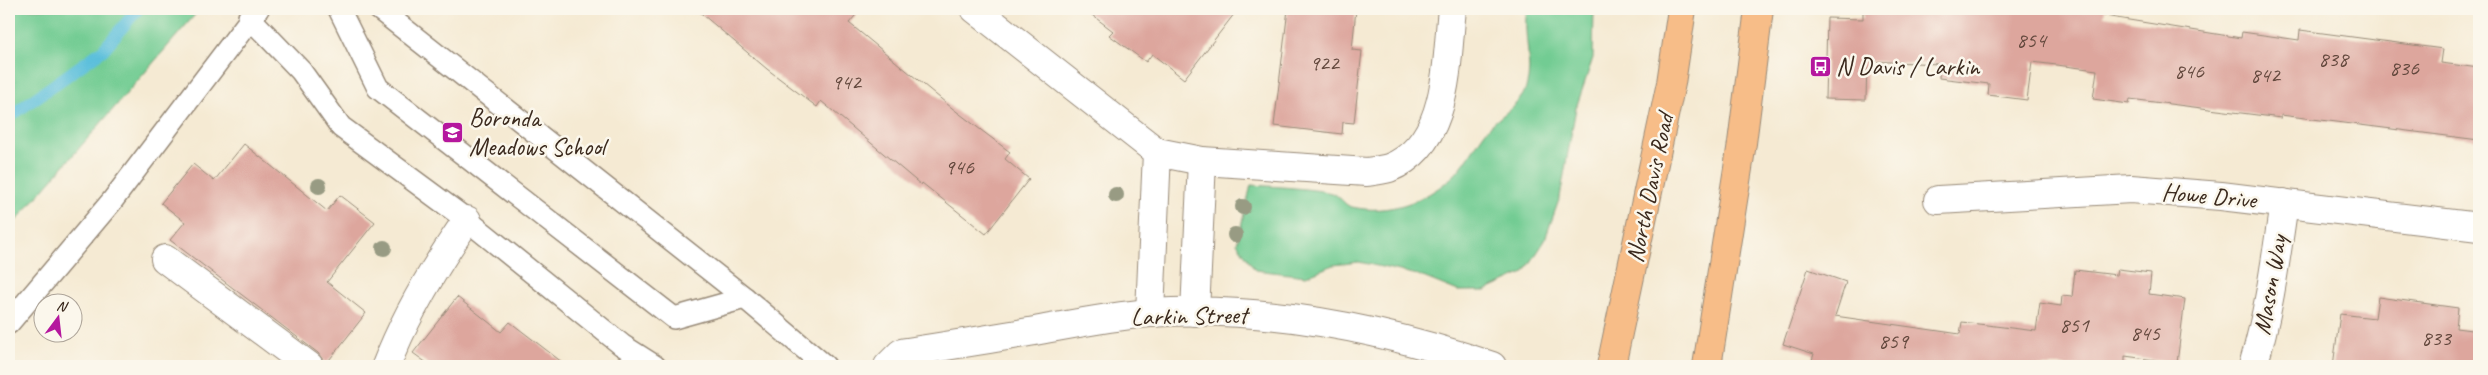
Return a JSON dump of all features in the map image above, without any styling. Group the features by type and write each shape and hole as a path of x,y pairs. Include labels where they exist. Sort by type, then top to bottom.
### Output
{"highway":[{"name":"North Davis Road","path":"1611,366 1672,83 1682,9"},
{"path":"1707,366 1742,143 1759,9"}],"street":[{"path":"975,9 1157,152 1202,161 1366,172 1389,168 1410,156 1426,138 1437,114 1444,83 1452,9"},
{"path":"1150,313 1157,152"},
{"path":"1196,312 1202,161"},
{"name":"Howe Drive","path":"1938,200 2087,190 2131,189 2284,203 2479,228"},
{"name":"Mason Way","path":"2253,366 2262,335 2274,272 2284,203"},
{"path":"386,366 401,328 446,250 467,220"},
{"path":"165,259 309,366"},
{"name":"Larkin Street","path":"888,366 900,353 1086,321 1150,313 1196,312 1253,314 1340,326 1386,335 1492,366"}],"lane":[{"path":"339,9 378,88 674,318 745,298"},
{"path":"379,9 745,298 826,366"},
{"path":"9,323 112,200 254,13 301,71 341,127 467,220 622,345 655,366"}],"green space":[{"path":"9,9 200,9 9,229"},
{"path":"1527,9 1594,9 1593,58 1576,108 1560,197 1544,242 1524,273 1485,291 1458,291 1418,275 1359,262 1333,265 1306,276 1255,270 1237,243 1251,185 1328,192 1336,195 1350,206 1379,209 1405,205 1417,200 1429,194 1456,173 1465,163 1485,132 1519,101 1523,95 1529,69 1526,29"}],"building":[{"path":"696,9 861,9 849,23 952,108 1010,152 1005,159 1029,179 986,234 922,183 921,185 821,101 817,107 767,69"},
{"path":"1084,9 1238,9 1184,79 1152,54 1146,62 1109,35 1113,31"},
{"path":"1288,9 1356,9 1352,50 1362,51 1354,123 1343,122 1342,134 1274,126"},
{"path":"1863,9 2105,9 2104,16 2241,38 2242,32 2299,40 2300,30 2443,49 2441,63 2479,68 2479,140 2281,115 2281,118 2130,99 2129,104 2093,99 2097,70 2032,62 2027,100 1988,95 1989,84 1939,78 1940,64 1867,61 1866,100 1825,99 1827,18 1863,19"},
{"path":"244,144 327,211 340,195 375,222 327,282 366,313 326,364 318,353 170,240 185,222 161,203 193,164 214,181"},
{"path":"1808,269 1846,282 1835,316 1960,334 1962,322 2036,331 2040,303 2061,306 2062,296 2072,297 2075,270 2117,275 2118,269 2151,273 2149,294 2185,299 2177,363 2125,356 2125,366 1810,366 1814,354 1783,344"},
{"path":"457,297 501,332 510,322 567,366 431,366 413,353"},
{"path":"2378,297 2458,308 2456,328 2479,331 2479,366 2333,366 2340,314 2375,318"}],"waterway":[{"path":"9,117 103,50 138,9"}],"place":[{"name":"N Davis / Larkin","path":"1820,67"},
{"name":"Boronda Meadows School","path":"453,132"}]}
